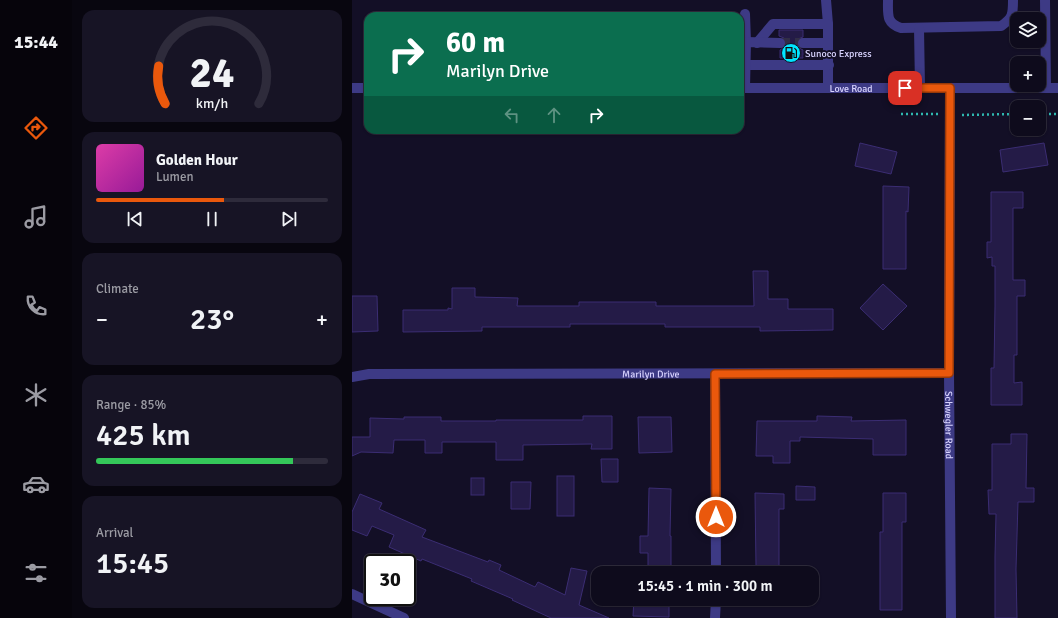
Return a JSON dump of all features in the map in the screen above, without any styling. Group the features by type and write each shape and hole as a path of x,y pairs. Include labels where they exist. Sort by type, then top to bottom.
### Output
{"street":[{"path":"826,0 829,65 828,88"},
{"path":"888,0 889,19 894,26 901,28 1001,26 1009,21 1013,13 1013,0"},
{"path":"1045,0 1046,56"},
{"path":"744,80 746,65 745,14"},
{"path":"757,43 774,24 828,24"},
{"path":"920,28 920,88"},
{"path":"746,42 780,43"},
{"path":"803,43 828,43"},
{"path":"746,65 829,65"},
{"path":"352,88 364,88"},
{"name":"Love Road","path":"744,88 1010,88"},
{"name":"Schwegler Road","path":"950,88 949,373 951,618"},
{"name":"Love Road","path":"1046,88 1058,88"},
{"name":"Marilyn Drive","path":"352,377 369,374 949,373"},
{"path":"715,374 716,566"},
{"path":"352,594 404,618"},
{"path":"715,618 716,606"}],"path":[{"path":"1046,114 1058,114"}],"building":[{"name":"Sunoco Express","path":"779,30 803,30 803,37 798,39 797,43 799,48 803,50 803,58 780,58 780,50 785,47 786,43 784,38 779,36"},
{"path":"860,143 897,152 891,174 855,166"},
{"path":"1044,143 1048,165 1003,172 1000,150"},
{"path":"883,186 909,187 908,212 906,211 906,269 883,269"},
{"path":"991,192 1023,192 1023,208 1013,208 1013,280 1025,280 1025,296 1017,296 1017,355 1014,355 1014,383 1022,382 1022,405 991,405 991,368 994,368 995,266 992,266 992,257 987,258 987,242 991,242"},
{"path":"753,271 768,271 768,299 788,299 788,309 833,309 833,330 760,331 760,327 665,327 665,324 570,324 570,327 482,327 482,331 403,332 403,310 452,309 452,288 475,288 475,297 518,298 517,306 579,306 579,302 656,302 656,306 754,306"},
{"path":"883,284 907,306 883,330 860,308"},
{"path":"352,296 377,296 378,331 352,332"},
{"path":"583,416 612,416 612,449 591,449 592,444 523,445 523,460 496,460 496,442 442,442 442,453 425,453 425,440 394,440 393,453 361,452 352,456 352,437 370,437 370,418 404,419 404,417 441,417 441,421 496,421 583,420"},
{"path":"817,416 852,417 851,421 906,420 906,455 873,455 873,439 800,437 800,441 790,441 790,463 773,463 773,456 756,456 757,421 817,421"},
{"path":"638,417 671,417 672,452 639,453"},
{"path":"1011,434 1027,434 1026,488 1034,488 1034,502 1018,502 1016,569 1017,618 995,618 996,514 989,514 988,490 992,490 992,444 1011,444"},
{"path":"601,459 618,459 618,482 602,482"},
{"path":"557,476 574,476 574,516 557,516"},
{"path":"471,478 484,478 484,495 471,495"},
{"path":"511,482 531,482 530,509 511,509"},
{"path":"796,486 815,487 815,500 796,500"},
{"path":"649,488 671,489 671,566 648,566 648,553 640,553 640,536 648,536"},
{"path":"755,493 784,494 784,509 779,509 779,566 756,566"},
{"path":"883,493 906,493 906,522 902,522 902,610 880,610 880,532 883,532"},
{"path":"360,494 382,503 379,509 426,530 422,537 488,562 489,560 501,565 499,570 535,587 538,582 565,595 571,568 587,571 579,605 609,618 551,618 512,600 513,599 471,581 472,579 422,559 421,561 416,559 416,554 405,554 389,547 394,535 372,526 367,536 352,530 352,512"},
{"path":"634,606 669,606 669,617 633,616"}],"tunnel":[{"path":"780,43 803,43"}],"place":[{"name":"Sunoco Express","path":"791,53"}],"route":[{"path":"716,517 715,374 949,373 950,88 905,88"}]}
